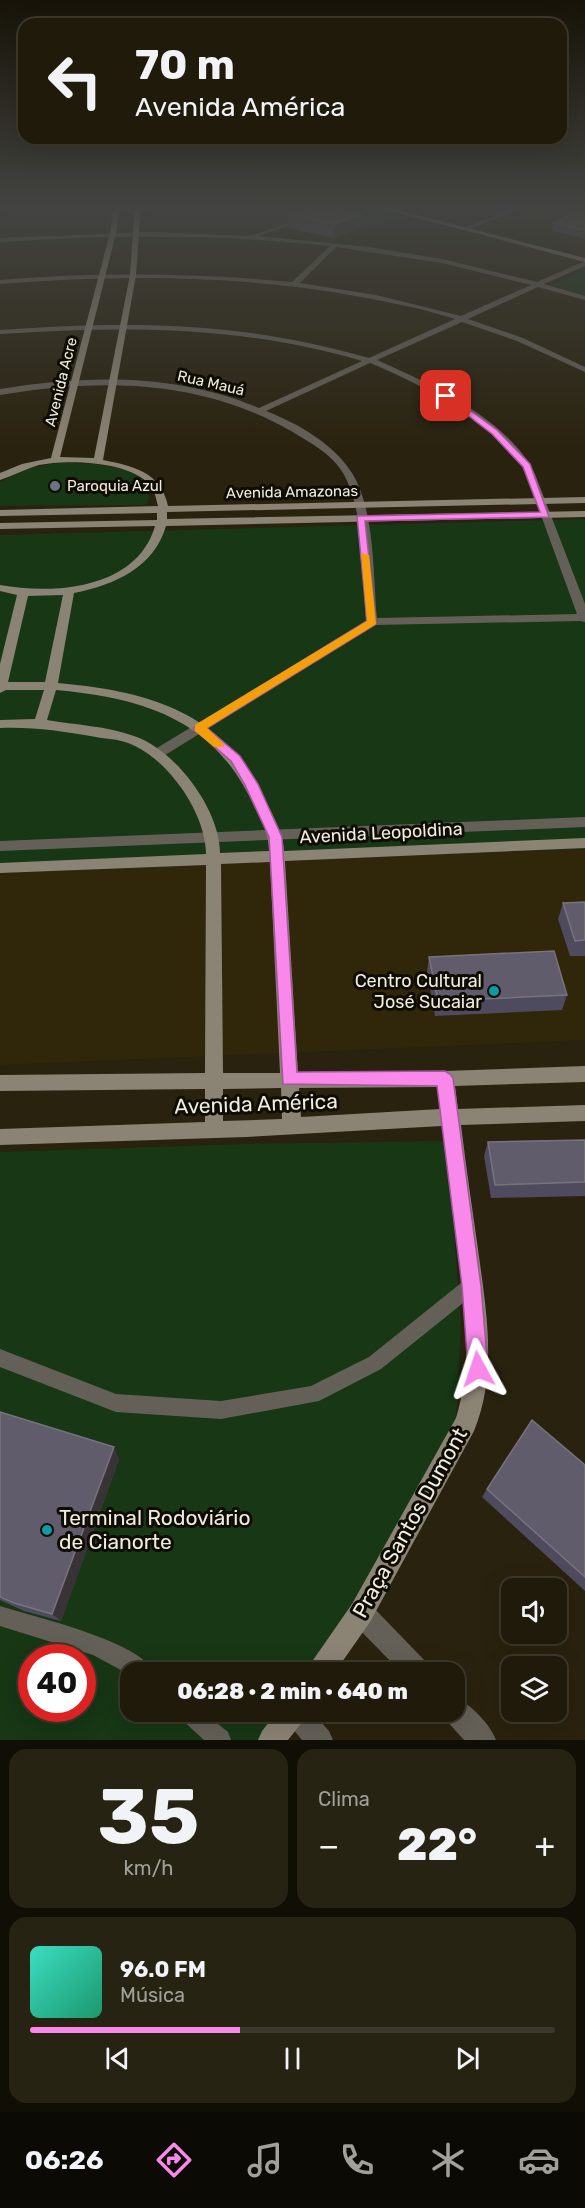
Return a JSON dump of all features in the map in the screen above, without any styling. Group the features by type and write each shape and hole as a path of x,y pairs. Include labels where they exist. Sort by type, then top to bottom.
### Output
{"street":[{"name":"Avenida Acre","path":"56,459 99,286"},
{"path":"98,461 131,286"},
{"path":"300,286 405,304 461,320 516,337 585,370"},
{"path":"261,410 533,286"},
{"path":"545,286 585,298"},
{"path":"0,332 124,325 200,328 260,335 316,345 430,385 479,419 527,466 585,618 372,622 157,754"},
{"name":"Rua Mauá","path":"0,392 76,382 113,381 179,388 235,400 288,423 332,453 352,481 360,518 372,622"},
{"path":"0,477 27,466 56,459 98,461 146,476 159,489 163,510 162,523 154,545 138,564 114,578 69,591 23,592 0,588"},
{"name":"Avenida Amazonas","path":"0,513 585,500"},
{"name":"Avenida Amazonas","path":"0,526 585,514"},
{"path":"40,723 51,686 69,591"},
{"path":"23,592 0,687 51,686 96,690 162,707 199,728 235,759 251,784 276,837 292,1126"},
{"path":"0,724 40,723 131,739 157,754 195,796 213,839 214,1130"},
{"path":"0,846 276,837 585,822"},
{"name":"Avenida Leopoldina","path":"0,868 277,858 585,843"},
{"name":"Avenida América","path":"0,1083 445,1078 585,1074"},
{"name":"Praça Santos Dumont","path":"328,1662 361,1613 466,1423 475,1400 478,1369 472,1286 445,1078"},
{"name":"Avenida América","path":"0,1137 585,1113"},
{"path":"361,1613 408,1662"},
{"path":"465,1721 483,1740"},
{"path":"271,1740 286,1722"},
{"path":"304,1722 320,1740"}],"lane":[{"path":"0,1358 116,1403 220,1410 313,1395 375,1363 472,1286"},
{"path":"0,1616 91,1644 129,1662"},
{"path":"199,1722 220,1740"}],"shaded area":[{"path":"585,849 585,1040 0,1065 0,868"}],"green space":[{"path":"554,286 585,286 585,297"},
{"path":"57,463 109,466 135,474 144,481 149,490 147,505 0,506 0,482 29,468"},
{"path":"585,519 585,849 0,868 0,535"},
{"path":"447,1141 461,1322 456,1422 352,1604 314,1662 120,1662 120,1722 276,1722 264,1740 0,1740 0,1152 244,1144"}],"building":[{"path":"585,902 585,940 575,941 563,903"},
{"name":"Centro Cultural José Sucaiar","path":"554,951 567,995 438,1001 429,957"},
{"path":"585,1140 585,1182 495,1185 488,1142"},
{"name":"Terminal Rodoviário de Cianorte","path":"0,1412 114,1447 52,1614 0,1597"},
{"path":"532,1420 585,1465 585,1577 487,1489"}],"slow traffic":[{"path":"219,745 199,728 372,622 364,555"}],"place":[{"name":"Paroquia Azul","path":"55,486"},
{"name":"Centro Cultural José Sucaiar","path":"494,991"},
{"name":"Terminal Rodoviário de Cianorte","path":"47,1530"}],"route":[{"path":"446,396 463,406 495,432 527,466 545,515 360,518 372,622 199,728 235,759 251,784 276,837 289,1079 445,1078 472,1286 478,1369"}]}
